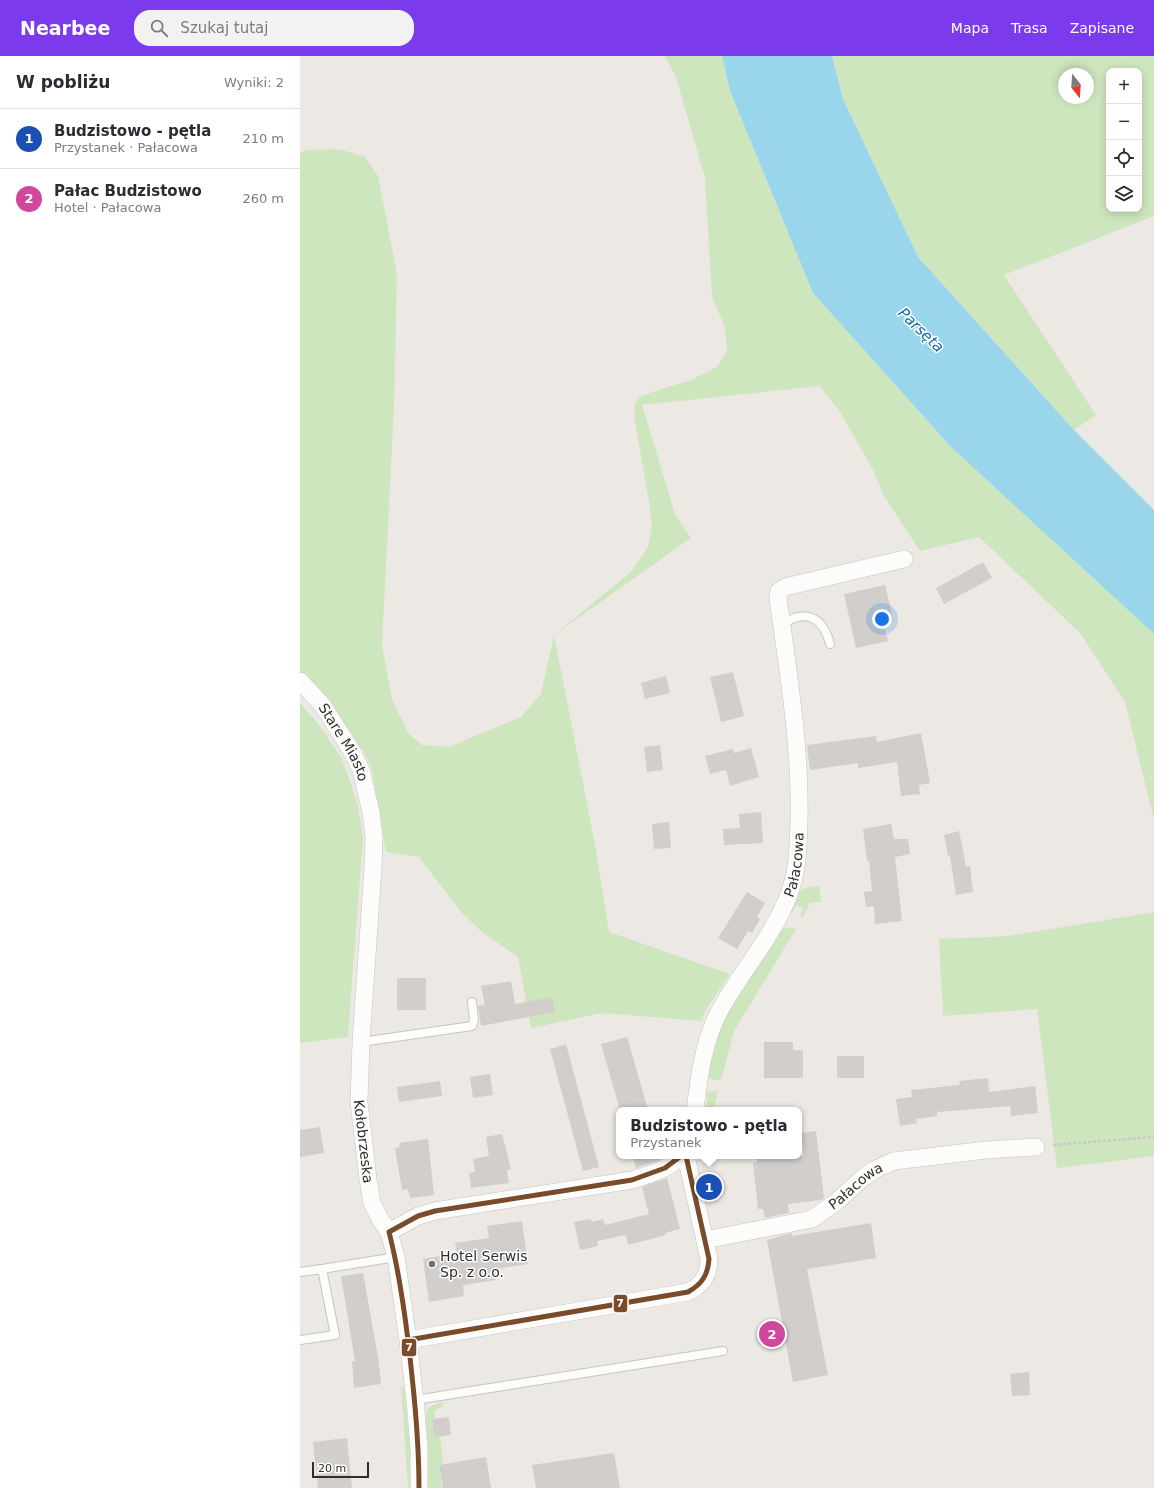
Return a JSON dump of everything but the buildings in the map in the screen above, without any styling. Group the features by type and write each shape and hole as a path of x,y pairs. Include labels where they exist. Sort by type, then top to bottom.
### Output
{"street":[{"name":"Pałacowa","path":"695,1107 703,1056 711,1031 719,1013 743,972 777,919 794,880 798,849 799,766 778,598 779,591 785,587 904,559"},
{"name":"Stare Miasto","path":"300,681 322,706 339,729 353,753 366,788"},
{"name":"Kołobrzeska","path":"366,788 371,812 374,846 361,1042 359,1102 372,1203 389,1232 396,1257 415,1400 419,1447 419,1488"},
{"name":"Pałacowa","path":"705,1240 812,1219 831,1207 864,1177 874,1170 894,1161 986,1150 1036,1146"},
{"path":"389,1232 407,1221 435,1211 632,1180 662,1170 678,1159"},
{"path":"408,1340 688,1292 700,1284 708,1272 709,1259 687,1159"}],"lane":[{"path":"782,625 802,616 810,617 819,622 826,631 830,644"},
{"path":"361,1042 472,1026 474,1020 472,1002"},
{"path":"300,1272 396,1257"},
{"path":"300,1340 334,1335 322,1269"},
{"path":"415,1400 723,1351"}],"path":[{"path":"1036,1146 1154,1137"}],"green space":[{"path":"665,56 722,56 730,91 813,293 951,447 1154,634 1154,820 1125,702 1080,633 979,537 920,551 884,496 873,470 839,410 819,386 642,405 675,514 691,538 554,635 631,572 648,547 652,527 650,507 635,422 634,405 640,397 691,380 717,367 727,350 725,328 712,296 705,178 676,77"},
{"path":"832,56 1154,56 1154,216 1004,275 1096,415 1074,430 918,257 843,99"},
{"path":"339,149 365,157 378,176 397,274 394,407 382,645 392,700 409,734 422,745 449,747 521,717 541,694 554,635 596,850 609,932 730,974 704,1013 702,1021 602,1013 531,1028 518,957 482,932 460,911 419,857 386,852 372,770 364,752 332,709 300,677 300,153 307,150"},
{"path":"300,703 320,726 342,759 357,802 363,838 348,1037 300,1043"},
{"path":"819,886 821,902 810,903 803,917 800,916 804,908 796,905 792,914 789,911 796,895 799,892 807,888"},
{"path":"1154,912 1154,1156 1057,1168 1037,1009 943,1016 939,939 1008,936"},
{"path":"780,929 796,929 734,1031 721,1081 707,1078 719,1033 749,974"},
{"path":"718,1090 715,1107 707,1107 707,1092"},
{"path":"401,1386 404,1388 410,1448 411,1488 408,1488"},
{"path":"442,1402 443,1406 435,1411 435,1418 432,1419 434,1437 440,1436 443,1463 439,1465 442,1488 427,1488 426,1413 429,1407"}],"water":[{"name":"Parsęta","path":"722,56 832,56 843,99 918,257 1074,430 1154,510 1154,634 951,447 813,293 730,91"}],"transit line":[{"name":"7","path":"419,1488 416,1418 408,1339 400,1285 389,1232 418,1216 435,1211 632,1180 665,1168 677,1159"},
{"name":"7","path":"408,1340 688,1292 693,1289 701,1282 706,1274 709,1259 687,1159"}],"place":[{"name":"Budzistowo - pętla","path":"709,1187"},
{"name":"Hotel Serwis Sp. z o.o.","path":"432,1264"},
{"name":"Pałac Budzistowo","path":"772,1334"}]}
